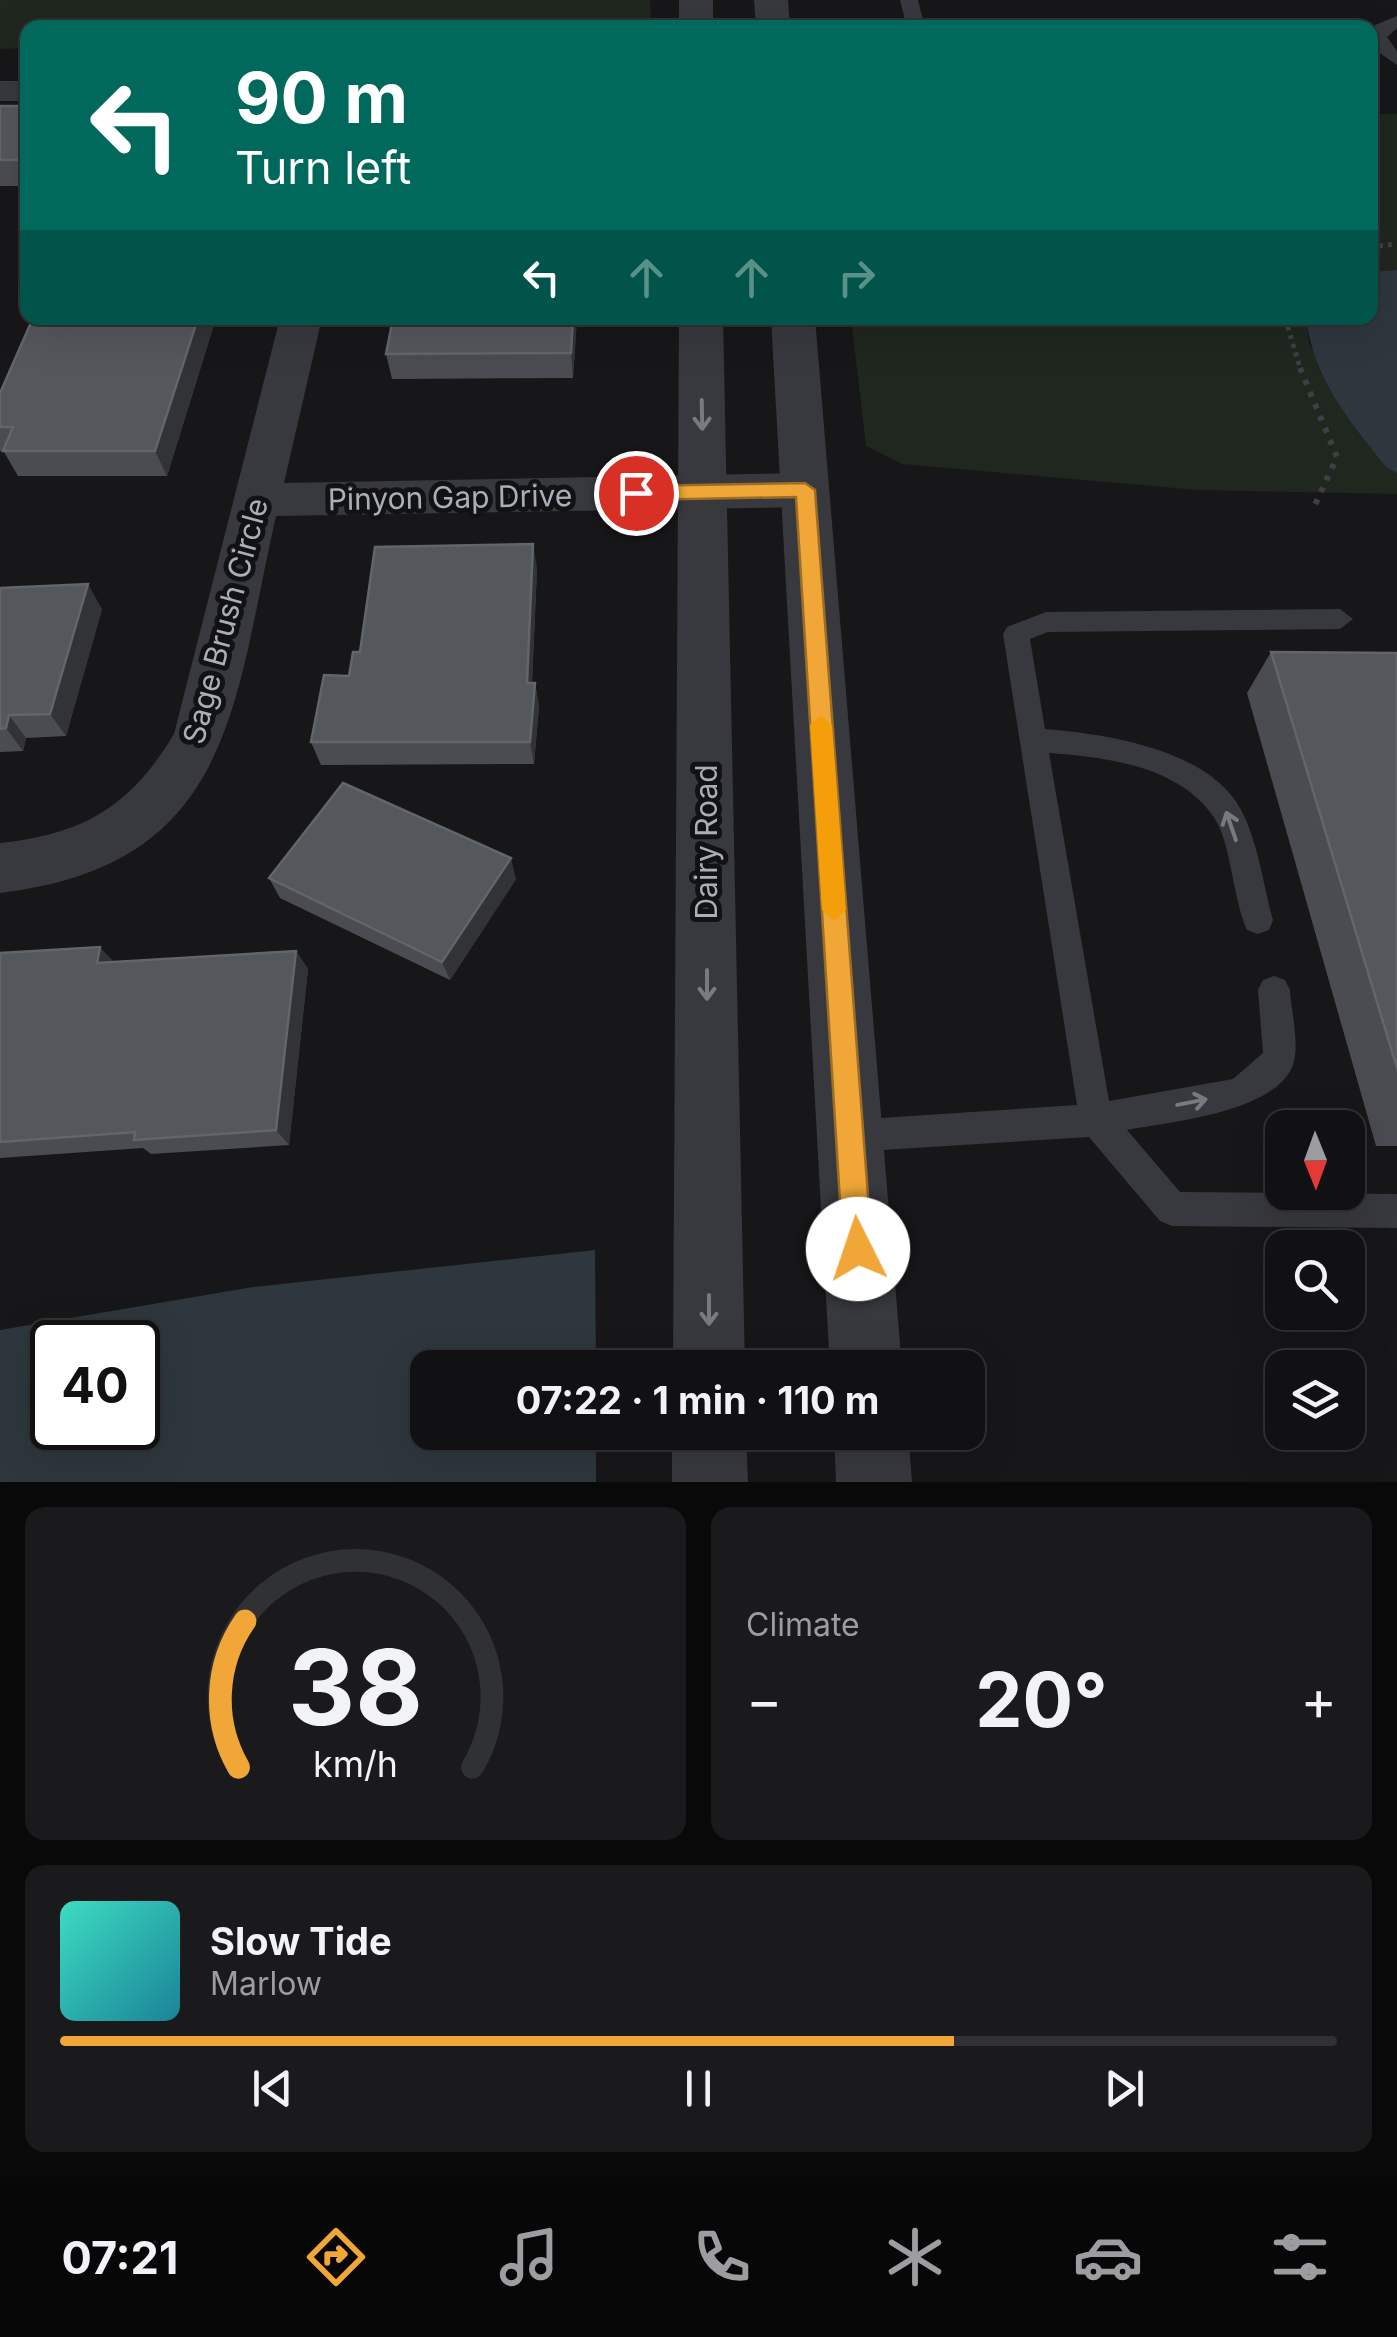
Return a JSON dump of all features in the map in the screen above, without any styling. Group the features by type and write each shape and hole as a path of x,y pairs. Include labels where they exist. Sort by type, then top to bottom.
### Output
{"street":[{"name":"Sage Brush Circle","path":"0,868 49,865 132,828 177,781 198,738 299,325"},
{"name":"Dairy Road","path":"701,325 709,1350"},
{"path":"793,325 865,1350"},
{"name":"Pinyon Gap Drive","path":"257,500 805,490"},
{"path":"710,1450 710,1482"},
{"path":"871,1450 874,1482"}],"lane":[{"path":"1397,21 1382,29 1378,37 1380,45 1397,62"},
{"path":"1340,619 1046,622 1016,634 1096,1120 1172,1208 1397,1211"},
{"path":"1033,740 1103,745 1184,772 1228,813 1258,920"},
{"path":"850,1136 1096,1120 1241,1092 1279,1059 1274,990"}],"path":[{"path":"1287,325 1288,338 1337,457 1314,507"}],"shaded area":[{"path":"0,0 650,0 651,20 20,20 20,48 0,49"},
{"path":"1378,114 1397,114 1397,270 1378,271"},
{"path":"1397,270 1397,473 1387,468 1335,398 1316,360 1307,325 1378,325 1378,271"},
{"path":"852,325 1307,325 1309,344 1387,468 1397,473 1397,494 1197,490 902,464 866,446"},
{"path":"595,1250 596,1350 410,1350 410,1450 596,1450 596,1482 0,1482 0,1330 30,1325 30,1450 160,1450 160,1320 59,1320 253,1287"}],"building":[{"path":"0,106 20,106 20,160 0,160"},
{"path":"30,325 196,325 155,451 3,451 13,427 0,427 0,393"},
{"path":"392,325 573,325 571,353 386,354"},
{"path":"533,544 527,683 535,683 530,742 311,742 324,675 349,676 353,652 360,652 375,547"},
{"path":"88,584 50,714 9,715 6,728 0,729 0,588"},
{"path":"1271,652 1397,653 1397,1068"},
{"path":"343,783 511,858 442,962 269,878"},
{"path":"100,947 97,963 296,951 276,1130 134,1140 135,1132 0,1142 0,953"}],"slow traffic":[{"path":"821,725 834,910"}],"route":[{"path":"636,493 805,490 858,1249"}]}
